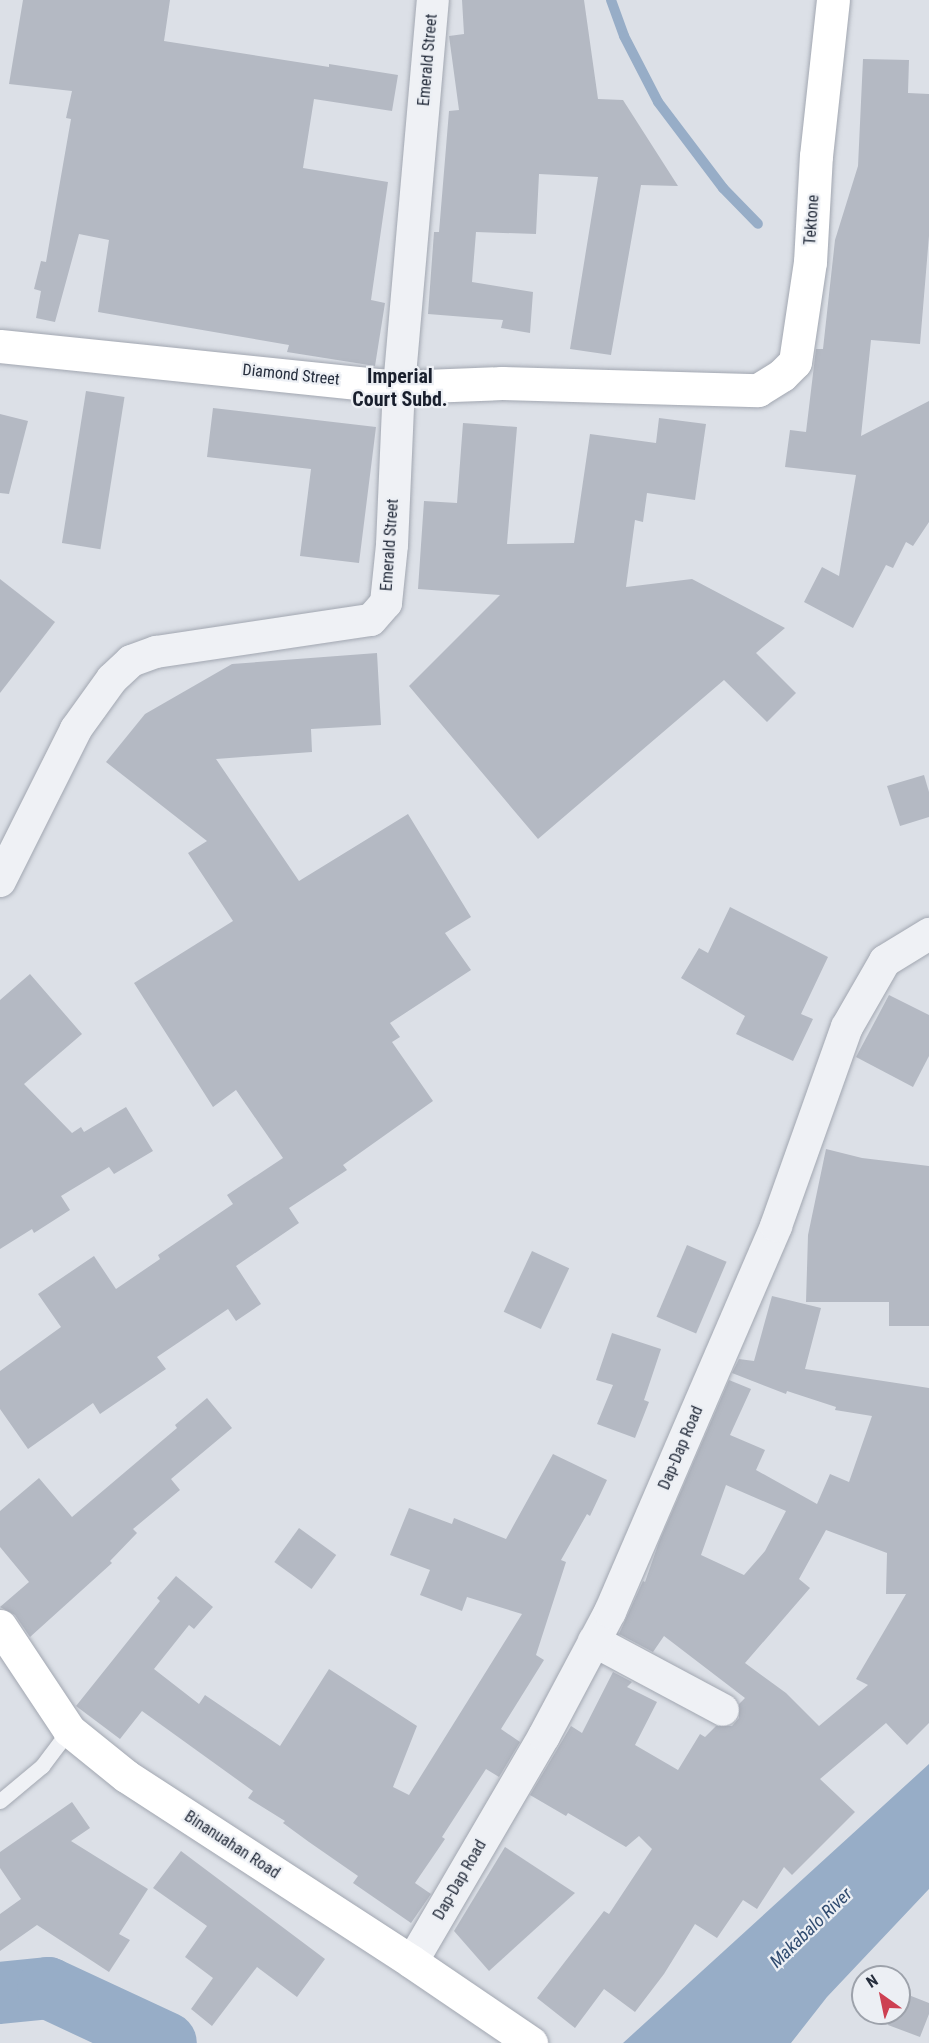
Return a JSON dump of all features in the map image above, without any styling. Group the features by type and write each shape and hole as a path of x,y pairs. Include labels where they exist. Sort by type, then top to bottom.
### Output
{"street":[{"name":"Emerald Street","path":"0,881 76,729 112,679 131,661 156,652 371,620 386,603 392,545 399,387 433,0"},
{"name":"Tektone","path":"726,388 758,390 782,375 795,362 810,262 816,156 834,0"},
{"name":"Diamond Street","path":"0,346 399,387 501,383 726,388"},
{"name":"Dap-Dap Road","path":"412,1962 544,1737 615,1601 776,1226 847,1028 885,961 929,934"},
{"name":"Binanuahan Road","path":"0,1626 69,1731 126,1776 412,1962 531,2043"},
{"path":"594,1641 723,1710"}],"lane":[{"path":"0,1801 42,1766 69,1731"}],"water":[{"path":"929,1764 929,1889 857,1965 851,1965 851,1972 827,1997 791,2043 623,2043"}],"building":[{"path":"23,0 170,0 164,41 329,67 329,64 398,75 392,111 314,99 303,168 388,182 371,300 385,303 375,366 287,352 289,345 98,312 109,240 79,234 55,322 36,318 41,291 34,289 41,261 46,262 71,119 66,118 72,91 9,84"},
{"path":"462,0 584,0 598,99 623,100 678,186 641,185 611,355 570,349 598,177 539,174 536,234 476,232 472,282 533,292 530,333 501,328 503,320 428,314 434,232 439,232 449,111 459,110 449,36 464,34"},
{"path":"863,59 909,60 908,93 929,94 929,236 920,344 871,340 861,436 929,401 929,522 913,546 906,542 893,568 886,565 853,628 804,602 822,567 839,576 856,475 785,467 790,430 806,432 816,349 823,349 835,240 858,166"},
{"path":"86,391 125,397 100,549 62,543"},
{"path":"213,408 376,427 359,563 300,556 311,469 207,457"},
{"path":"0,414 28,421 9,494 0,493"},
{"path":"659,418 706,424 695,500 647,493 643,522 635,520 626,587 692,579 785,628 756,653 796,693 767,722 724,680 538,839 409,686 500,595 418,589 424,501 457,503 463,423 517,427 507,544 574,543 590,434 656,443"},
{"path":"0,579 55,622 0,693"},
{"path":"377,653 381,725 311,729 312,752 216,759 299,881 408,814 471,917 445,933 471,970 390,1023 400,1037 392,1042 433,1101 343,1165 347,1170 289,1208 299,1223 236,1266 261,1304 236,1321 228,1309 157,1357 166,1369 100,1414 93,1403 28,1449 0,1409 0,1371 61,1327 38,1294 94,1256 116,1289 160,1259 158,1255 233,1204 227,1195 283,1158 236,1090 213,1107 134,983 233,921 188,853 207,841 106,762 145,714 232,664"},
{"path":"924,775 929,792 929,817 900,826 887,786"},
{"path":"730,907 828,957 801,1014 813,1019 793,1061 736,1034 745,1016 681,978 699,948 708,953"},
{"path":"30,974 82,1034 24,1084 72,1133 81,1127 84,1132 126,1107 153,1151 114,1174 109,1167 61,1196 70,1210 34,1233 32,1229 0,1249 0,1000"},
{"path":"889,995 929,1015 929,1056 913,1087 856,1057"},
{"path":"826,1149 862,1158 929,1166 929,1326 889,1326 889,1302 806,1302 808,1235"},
{"path":"687,1245 727,1262 696,1334 657,1317"},
{"path":"532,1251 569,1268 541,1329 504,1312"},
{"path":"772,1296 821,1308 805,1369 929,1388 929,1723 907,1745 886,1723 820,1779 855,1812 792,1875 784,1867 757,1909 743,1900 717,1938 695,1924 664,1974 635,2012 604,1989 575,2028 537,1998 604,1911 609,1914 652,1849 639,1836 626,1847 568,1813 566,1816 530,1795 571,1726 582,1733 613,1672 632,1682 627,1687 657,1702 635,1745 678,1770 700,1734 705,1737 716,1726 732,1726 739,1718 739,1704 745,1698 664,1636 653,1652 619,1634 643,1581 645,1582 659,1542 729,1380 751,1389 730,1435 765,1450 756,1470 817,1504 830,1474 849,1482 872,1416 835,1410 836,1407 787,1391 786,1394 732,1373 739,1359 754,1361","holes":["726,1485 786,1511 765,1551 744,1575 701,1555","826,1530 887,1553 886,1594 906,1594 856,1679 868,1685 819,1726 786,1693 745,1663 810,1588 799,1579"]},
{"path":"612,1333 661,1349 644,1400 649,1402 635,1438 597,1424 613,1385 596,1380"},
{"path":"207,1398 232,1428 171,1479 180,1490 133,1529 137,1533 110,1561 112,1563 30,1637 15,1615 0,1607 29,1582 0,1547 0,1511 39,1478 72,1517 177,1428 175,1425"},
{"path":"553,1454 607,1480 590,1516 587,1514 561,1560 566,1562 536,1655 544,1660 501,1729 520,1742 499,1777 486,1769 442,1837 445,1839 415,1883 431,1894 411,1923 353,1883 358,1876 283,1823 285,1821 248,1798 253,1791 142,1711 120,1739 76,1706 160,1601 157,1598 176,1576 213,1607 194,1629 189,1625 154,1669 199,1704 205,1695 280,1746 329,1669 417,1726 393,1787 409,1795 522,1614 467,1597 462,1611 420,1595 430,1570 390,1555 409,1508 452,1524 454,1518 506,1539"},
{"path":"299,1528 336,1555 312,1589 274,1562"},
{"path":"72,1802 90,1828 71,1841 148,1889 119,1934 130,1940 109,1972 37,1925 0,1951 0,1914 21,1899 0,1868 0,1852"},
{"path":"505,1847 575,1893 489,1971 454,1931"},
{"path":"181,1851 325,1959 297,1997 257,1967 212,2026 191,2009 213,1978 185,1957 207,1926 153,1888"},
{"path":"911,1996 929,2003 929,2014 920,2037 888,2025 911,2025"}],"waterway":[{"path":"611,0 624,36 658,102 723,188 758,224"},
{"name":"Makabalo River","path":"0,1993 48,1988 166,2043"}],"district":[{"name":"Imperial Court Subd.","path":"400,388"}]}
